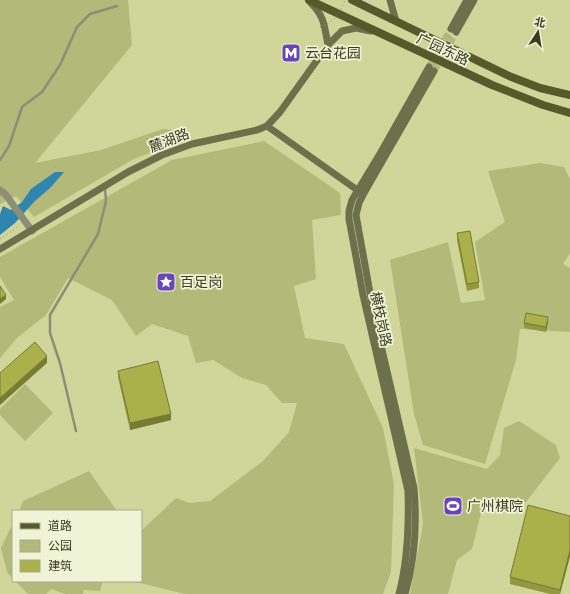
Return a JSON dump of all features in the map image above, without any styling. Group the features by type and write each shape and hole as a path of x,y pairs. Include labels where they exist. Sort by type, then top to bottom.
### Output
{"main road":[{"name":"广园东路","path":"309,0 492,85 543,105 570,113"},
{"path":"309,0 323,19 328,45"},
{"name":"广园东路","path":"352,0 509,76 540,88 570,95"},
{"path":"390,0 396,22"},
{"path":"467,0 453,31 474,0"},
{"path":"360,192 267,126 280,112 328,45 342,31 356,28 375,31"},
{"name":"横枝岗路","path":"399,594 407,547 409,517 408,491 364,302 349,219 350,205 360,192 431,69"},
{"name":"麓湖路","path":"0,249 149,161 192,144 257,130 267,126"},
{"name":"横枝岗路","path":"360,192 356,215 362,252 384,361 414,488 415,536 409,582 405,594"}],"street":[{"path":"0,190 6,195 32,231"}],"lane":[{"path":"0,160 9,146 22,107 42,92 60,65 77,27 90,14 117,6"},
{"path":"76,431 60,363 50,333 50,315 98,234 106,201 105,188"}],"path":[{"path":"320,26 330,23 336,18 345,0"},
{"path":"0,239 25,220"}],"green space":[{"path":"0,0 128,0 132,45 35,163 101,150 163,129 187,131 185,139 132,160 34,217 16,196 0,204"},
{"path":"264,141 340,193 341,215 312,220 316,279 294,286 305,338 344,344 383,428 394,484 391,572 383,594 185,594 136,582 142,582 142,530 176,498 189,503 210,501 263,461 289,432 297,403 282,403 266,385 242,378 213,360 196,363 188,336 152,324 136,336 112,300 68,278 46,315 17,338 0,358 0,307 14,300 0,277 0,257 172,160"},
{"path":"540,163 564,167 570,179 570,253 563,264 570,268 570,332 520,329 516,360 485,464 423,445 414,414 390,260 448,242 461,303 485,300 475,242 505,222 488,171"},
{"path":"25,384 53,413 25,441 0,415 0,409"},
{"name":"广州棋院","path":"519,421 556,445 560,458 526,502 490,503 482,509 472,549 457,560 448,594 410,594 423,524 414,448 487,469 500,455 504,428"},
{"path":"89,471 116,510 19,510 23,501"},
{"path":"12,525 12,578 7,572 1,548"},
{"path":"16,582 103,582 100,591 84,590 83,594 65,594 51,589 46,594 27,593"}],"water":[{"path":"55,172 64,172 15,223 0,235 0,214 3,206 11,210 22,202 31,189"}],"building":[{"path":"470,231 479,282 467,284 457,233"},
{"path":"0,286 6,295 0,299"},
{"path":"526,313 548,317 546,327 524,323"},
{"path":"35,342 47,356 0,398 0,373"},
{"path":"158,361 171,414 130,423 118,371"},
{"path":"528,505 570,516 570,550 560,590 510,577"}],"tunnel":[{"path":"429,67 451,29"},
{"path":"434,71 456,32"}],"place":[{"name":"云台花园","path":"291,53"},
{"name":"百足岗","path":"166,282"},
{"name":"广州棋院","path":"453,506"}]}
